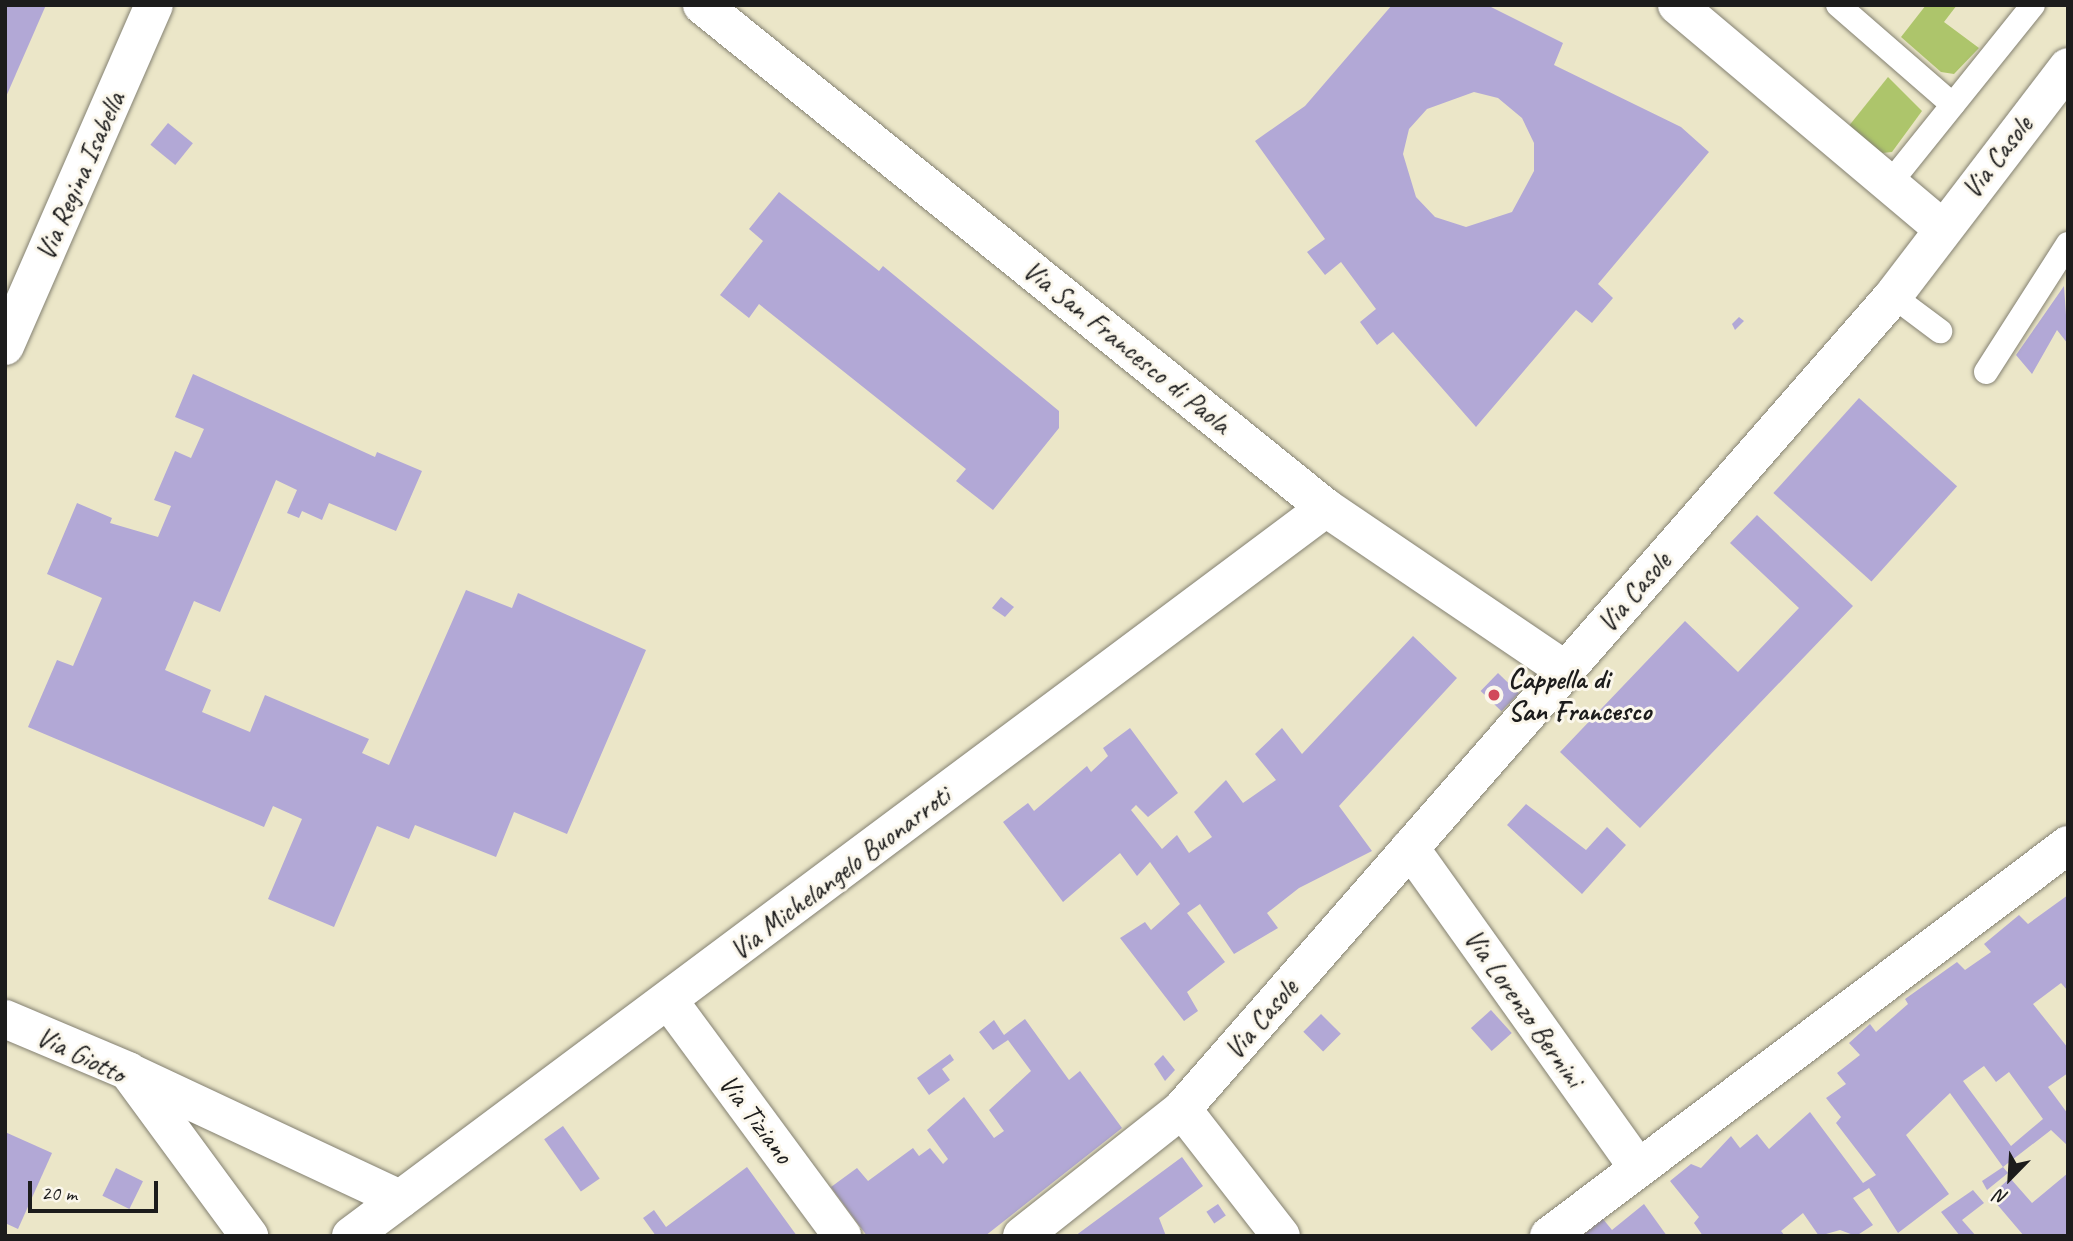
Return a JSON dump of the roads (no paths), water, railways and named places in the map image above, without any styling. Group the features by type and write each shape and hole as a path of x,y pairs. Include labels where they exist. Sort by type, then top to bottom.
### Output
{"street":[{"name":"Via Regina Isabella","path":"5,346 154,5"},
{"name":"Via San Francesco di Paola","path":"702,5 1326,508 1565,670"},
{"path":"1677,5 1941,227"},
{"name":"Via Casole","path":"1022,1236 1182,1109 1893,296 1941,227 2068,67"},
{"name":"Via Michelangelo Buonarroti","path":"351,1236 1326,508"},
{"path":"1549,1236 2068,845"},
{"name":"Via Lorenzo Bernini","path":"1410,848 1638,1168"},
{"name":"Via Tiziano","path":"669,1001 842,1236"},
{"name":"Via Giotto","path":"5,1019 128,1071 248,1236"},
{"path":"128,1071 400,1199"},
{"path":"1182,1109 1280,1236"}],"lane":[{"path":"1838,5 1953,105"},
{"path":"1890,183 2033,5"},
{"path":"1986,372 2068,244"},
{"path":"1893,296 1940,331"}],"place":[{"name":"Cappella di San Francesco","path":"1494,695"}]}
